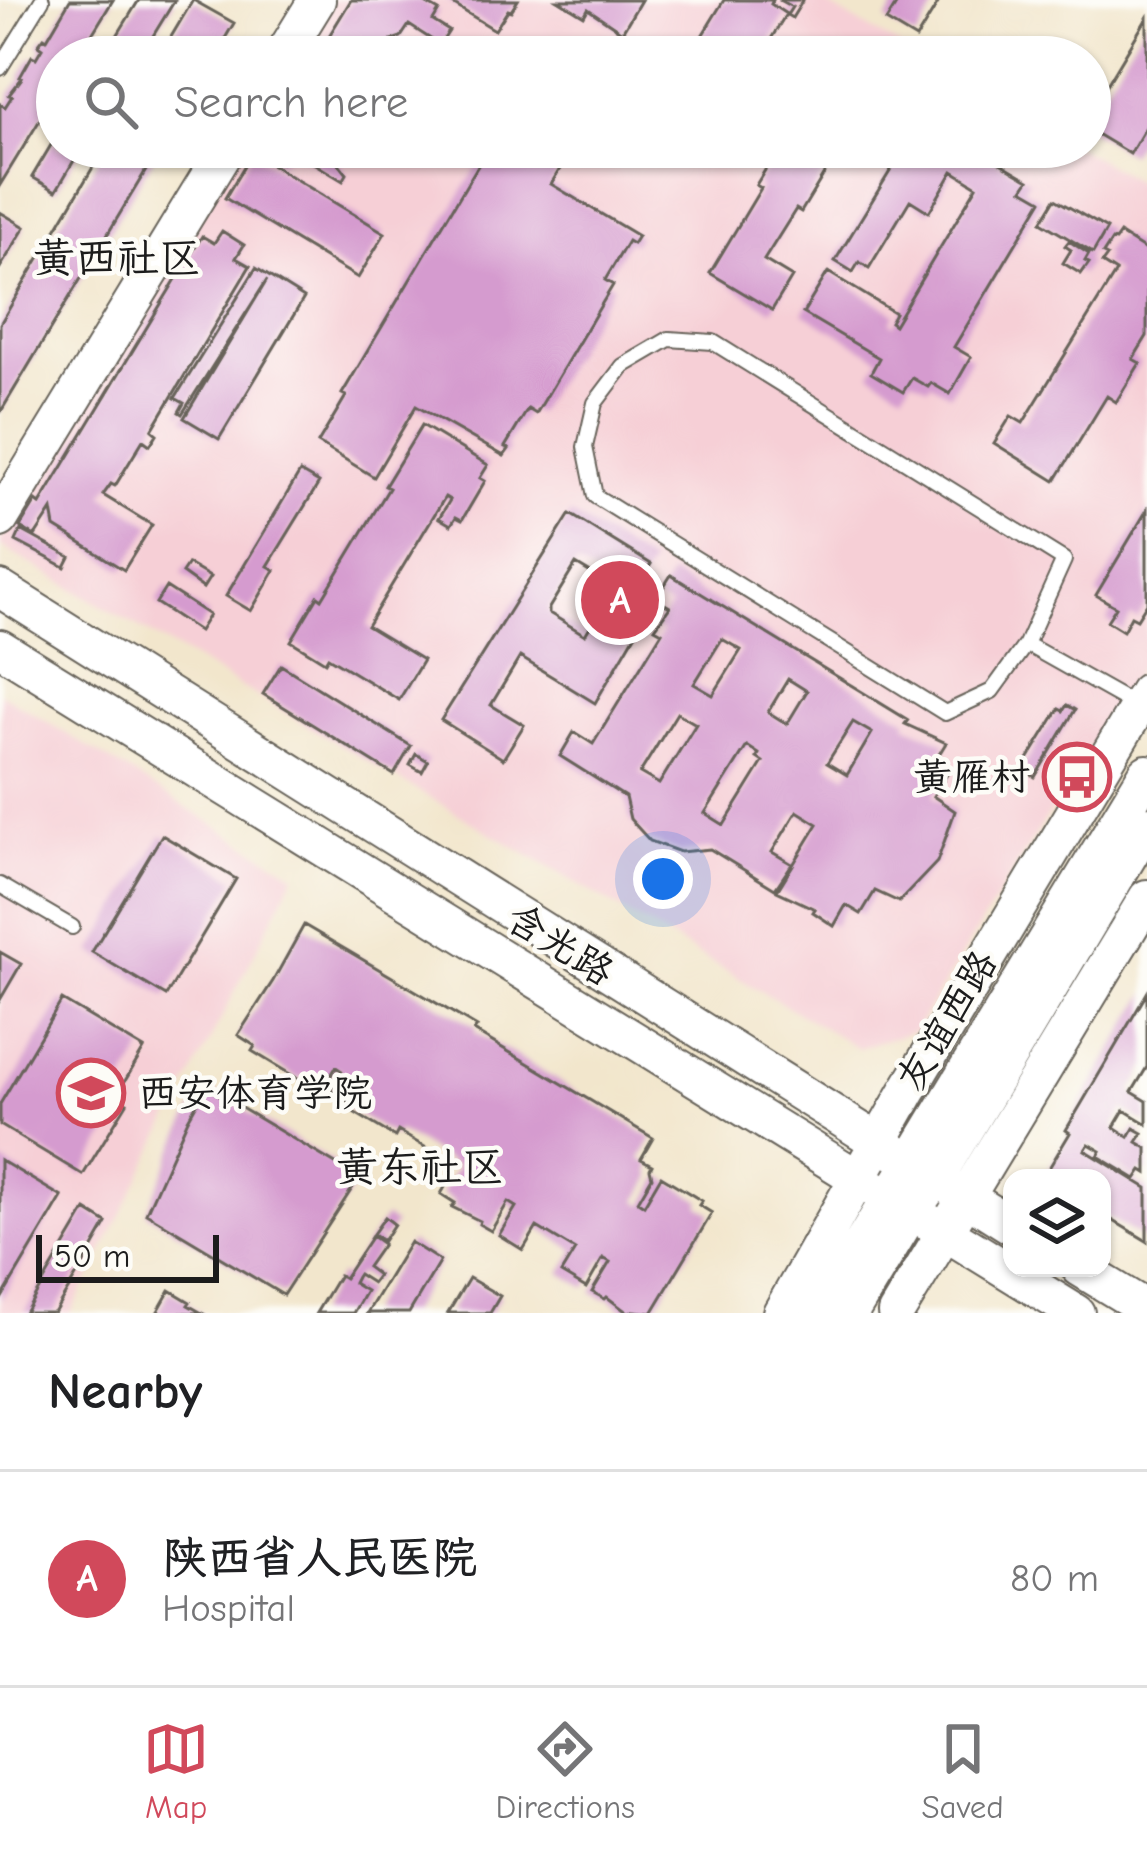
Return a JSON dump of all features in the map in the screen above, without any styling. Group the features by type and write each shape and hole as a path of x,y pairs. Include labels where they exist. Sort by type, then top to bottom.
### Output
{"main road":[{"path":"295,36 317,0"},
{"path":"0,519 214,168"},
{"name":"含光路","path":"0,589 1003,1220"},
{"name":"含光路","path":"0,648 1076,1313"},
{"path":"781,1313 886,1195 878,1144 1143,699"},
{"name":"友谊西路","path":"937,1180 1147,773"},
{"name":"友谊西路","path":"820,1313 886,1195 937,1180 1147,825"},
{"path":"896,1313 946,1232 937,1180 1147,898"},
{"name":"友谊西路","path":"850,1313 886,1195"},
{"path":"1094,1277 1147,1310"}],"lane":[{"path":"0,68 42,0"},
{"path":"669,339 713,342 1064,560 1026,644 992,692 945,713 595,496 585,447 595,404 623,366 669,339"},
{"path":"1026,644 1143,699"},
{"path":"0,885 72,927"}],"shaded area":[{"path":"328,0 818,0 882,36 307,36"},
{"path":"1111,166 1147,187 1147,655 915,1031 858,1048 0,542 226,168"},
{"name":"西安体育学院","path":"0,693 295,874 71,1313 0,1313"}],"building":[{"path":"70,0 113,0 91,36 49,36"},
{"path":"139,0 175,0 153,36 117,36"},
{"path":"193,0 234,23 226,36 172,36"},
{"path":"351,0 420,0 439,11 433,21 449,31 446,36 426,36 409,25 402,36 329,36"},
{"path":"446,0 518,0 495,30"},
{"path":"558,0 641,0 622,32 588,9 584,16"},
{"path":"724,0 773,0 771,4 786,14 773,36 702,36"},
{"path":"779,0 803,0 792,18 787,15 792,7"},
{"path":"899,0 940,0 918,36 886,21"},
{"path":"1147,18 1147,125 1130,154 1111,143 1111,78"},
{"path":"32,56 36,58 36,126 0,185 0,104 5,107"},
{"path":"37,168 70,168 56,191 32,177"},
{"path":"93,168 147,168 0,413 0,324"},
{"path":"243,168 277,168 385,233 358,278 225,198"},
{"path":"321,168 342,168 347,174 343,181"},
{"path":"477,168 561,168 551,184 638,236 633,244 628,241 605,280 613,285 536,414 528,409 504,456 416,406 374,477 318,443 346,396 342,394"},
{"path":"766,168 828,168 764,260 792,277 772,310 710,273 761,188 756,185"},
{"path":"892,168 1009,168 1029,180 1023,189 1042,200 954,347 971,357 950,394 912,378 903,392 871,373 879,358 803,313 828,272 895,313 890,322 894,325 977,186 953,171 929,212 910,200 869,268 859,262 853,272 835,261"},
{"path":"1055,199 1107,229 1093,253 1041,222"},
{"path":"0,212 25,227 0,268"},
{"path":"222,231 244,245 236,258 250,266 152,430 157,434 150,445 143,440 115,486 111,484 103,495 152,525 124,570 55,527 52,510 35,536 20,527 36,501 40,504 202,236 214,243"},
{"path":"1120,234 1147,251 1147,336 1133,359 1140,363 1116,402 1107,396 1055,481 994,443 1011,416 1023,423 1116,272 1102,263 1107,256 1103,254"},
{"path":"1069,241 1089,254 1081,274 1063,263 1071,250 1065,246"},
{"path":"256,268 304,298 219,439 184,418 267,280 182,414 184,403 175,398"},
{"path":"422,425 488,465 480,478 485,481 462,520 456,517 451,525 439,518 450,500 445,497 367,626 423,660 399,700 328,657 325,662 291,641 318,596 322,599"},
{"path":"300,472 319,483 268,566 275,570 251,611 226,596"},
{"path":"1147,510 1147,603 1137,619 1131,616 1123,631 1107,621 1116,607 1096,595"},
{"path":"570,514 651,564 631,597 607,583 604,588 596,583 599,578 576,564 549,613 585,635 597,615 603,619 619,592 627,597 620,610 622,618 639,628 595,703 520,657 491,705 524,725 503,759 441,720"},
{"path":"21,530 70,557 65,567 16,541"},
{"path":"188,564 210,577 203,588 182,573"},
{"path":"671,575 908,720 905,724 946,743 933,764 948,773 933,796 955,811 937,862 899,902 875,891 861,914 846,905 834,926 815,909 777,891 818,824 797,811 772,852 792,864 775,889 710,849 680,852 650,841 630,819 625,797 560,756 574,732 593,744 662,632 655,628 670,607 656,599","holes":["722,639 741,650 713,695 694,684","788,679 807,691 787,724 768,712","677,713 696,724 659,784 640,773","853,722 872,733 847,775 827,763","747,746 763,762 724,825 705,813"]},
{"path":"166,587 209,615 199,631 156,603"},
{"path":"281,665 411,746 394,775 263,694"},
{"path":"1067,705 1075,710 1035,777 1022,769 1059,709"},
{"path":"416,754 428,761 422,772 410,765"},
{"path":"162,835 236,879 166,996 92,952"},
{"path":"304,925 653,1138 641,1159 652,1165 652,1177 638,1201 644,1205 661,1176 702,1201 699,1205 712,1213 652,1313 628,1313 592,1292 610,1262 603,1258 586,1288 561,1273 575,1250 537,1227 523,1250 499,1235 516,1207 508,1202 491,1231 452,1207 455,1203 441,1194 457,1166 347,1108 351,1103 330,1090 342,1071 336,1067 324,1087 304,1075 300,1080 252,1051 255,1046 238,1035"},
{"path":"0,952 21,964 0,1000"},
{"path":"1147,993 1147,1067 1132,1092 1147,1101 1147,1124 1124,1110 1114,1127 1129,1137 1134,1128 1143,1133 1137,1142 1147,1148 1147,1173 1142,1170 1136,1179 1098,1156 1101,1151 1089,1144 1085,1150 1147,1188 1147,1241 1111,1219 1111,1169 1048,1169 1070,1133 1066,1130"},
{"path":"62,1000 144,1049 116,1096 127,1103 83,1175 0,1125 0,1104"},
{"path":"206,1087 359,1178 283,1295 146,1213"},
{"path":"0,1160 62,1197 0,1301"},
{"path":"86,1210 107,1223 83,1265 54,1313 25,1313"},
{"path":"385,1217 394,1224 383,1241 373,1234"},
{"path":"372,1236 383,1244 367,1267 378,1275 372,1283 356,1277 353,1283 366,1291 353,1313 316,1313 339,1275 344,1278"},
{"path":"410,1242 440,1261 409,1313 367,1313"},
{"path":"469,1278 500,1296 490,1313 448,1313"},
{"path":"170,1290 190,1302 202,1313 157,1313"}],"place":[{"name":"陕西省人民医院","path":"620,600"},
{"name":"黄雁村","path":"1077,777"},
{"name":"西安体育学院","path":"91,1093"}],"district":[{"name":"黄西社区","path":"117,258"},
{"name":"黄东社区","path":"420,1167"}]}
